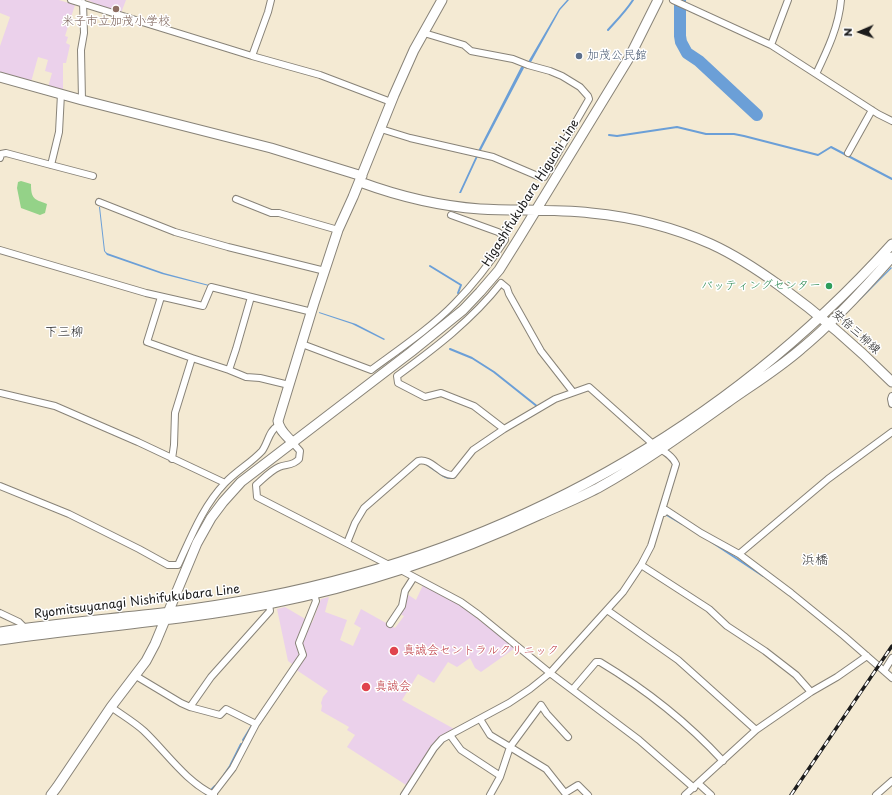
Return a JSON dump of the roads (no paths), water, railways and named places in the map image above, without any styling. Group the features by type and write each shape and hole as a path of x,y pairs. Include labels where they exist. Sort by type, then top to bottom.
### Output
{"main road":[{"path":"292,442 278,426 278,421 338,230 361,179 414,50 442,0"},
{"name":"Higashifukubara Higuchi Line","path":"51,795 111,707 146,662 197,543 211,518 223,502 241,482 448,323 476,296 498,270 536,210 629,58 658,0"},
{"name":"安倍三柳線","path":"0,77 82,100 271,148 394,192 437,204 479,209 536,210 627,217 689,235 711,244 740,259 761,273 821,317 892,382"},
{"name":"Ryomitsuyanagi Nishifukubara Line","path":"0,632 25,628 166,616 269,604 362,581 431,559 504,531 598,488 739,387 821,317 892,244"},
{"name":"Ryomitsuyanagi Nishifukubara Line","path":"0,640 100,627 166,616 282,593 390,565 454,544 495,527 558,499 657,447 706,418 800,350 829,324 873,279 892,256"}],"street":[{"path":"71,0 252,56 320,75 392,102"},
{"path":"252,56 271,0"},
{"path":"771,45 788,0"},
{"path":"816,74 830,44 840,9 841,0"},
{"path":"674,1 684,3 771,45 872,110 892,121"},
{"path":"82,100 81,50 84,33 83,3"},
{"path":"381,129 410,138 493,157 540,177 544,177 589,99 580,87 547,69 528,65 513,59 470,51 464,45 424,33"},
{"path":"50,166 59,132 61,94"},
{"path":"848,153 872,110"},
{"path":"578,119 588,124"},
{"path":"0,158 1,154 6,153 50,166 93,176"},
{"path":"236,199 271,213 280,213 338,230"},
{"path":"99,202 175,232 228,248 325,271"},
{"path":"302,344 371,370 441,316 480,276 505,240 502,233 451,215"},
{"path":"0,250 161,297 203,306 211,287 312,312"},
{"path":"504,429 474,406 441,393 424,397 398,383 397,376 455,332 488,300 502,283 507,288 515,306 541,351 573,392"},
{"path":"161,297 147,342 246,377 260,378 289,385"},
{"path":"229,370 251,297"},
{"path":"441,316 455,332"},
{"path":"172,459 174,445 174,413 192,358"},
{"path":"347,543 355,523 364,508 418,461 425,461 446,475 453,475 473,450 504,429 555,399 589,387 657,447 673,459 676,464 651,546 642,564 623,592 550,673 520,696 445,737 434,748 404,795"},
{"path":"0,393 55,406 138,442 225,483"},
{"path":"892,396 892,404"},
{"path":"0,486 69,514 168,565 178,565 197,523 225,483 263,450 274,428 278,426"},
{"path":"740,554 828,479 892,432"},
{"path":"292,442 300,451 299,459 291,465 279,467 274,470 256,485 258,497 461,602 572,690 640,740 696,786 711,795"},
{"path":"662,513 664,514 666,510 701,533 740,554 791,594 892,678"},
{"path":"642,564 709,609 728,626 765,651 796,675 811,692"},
{"path":"390,624 402,606 405,591 414,578"},
{"path":"111,707 142,729 160,746 181,772 214,795 233,768 256,724 302,653 299,643 316,601 314,594"},
{"path":"190,707 211,677 270,611 269,604"},
{"path":"607,610 678,660 756,730"},
{"path":"0,613 19,622 25,628"},
{"path":"685,795 756,730 867,656"},
{"path":"884,671 892,658"},
{"path":"572,690 596,662 600,662 654,698 701,738 723,761"},
{"path":"136,676 181,704 220,715 226,709 256,724"},
{"path":"490,795 498,781 499,774 510,747 541,706 546,714 568,737"},
{"path":"480,719 490,735 546,768 565,793 578,785 588,795"},
{"path":"450,735 461,750 499,774"},
{"path":"879,793 892,781"},
{"path":"879,793 886,795"}],"water":[{"path":"567,0 569,0 560,10 530,64 528,62 559,9"},
{"path":"523,66 524,68 480,152 478,151 521,67"},
{"path":"477,154 479,154 461,193 459,193"},
{"path":"99,207 105,251 107,253 164,273 209,286 162,274 107,255 104,251"},
{"path":"891,267 892,268 846,314"},
{"path":"319,312 356,324 385,339 384,340 352,324"}],"waterway":[{"path":"608,30 633,0"},
{"path":"680,0 680,36 681,42 687,53 699,61 757,115"},
{"path":"609,135 617,136 677,127 706,134 734,134 818,155 831,147 892,179"},
{"path":"430,266 461,285 458,293"},
{"path":"450,349 472,358 494,372 538,407"},
{"path":"426,464 436,471"},
{"path":"439,473 447,478 455,477"},
{"path":"665,514 682,524"},
{"path":"710,541 763,576"},
{"path":"243,740 251,727"},
{"path":"224,775 241,744"},
{"path":"206,795 215,786"}],"railway":[{"path":"791,795 892,646"}],"place":[{"name":"米子市立加茂小学校","path":"116,9"},
{"name":"加茂公民館","path":"579,56"},
{"name":"バッティングセンター","path":"829,286"},
{"name":"真誠会セントラルクリニック","path":"394,651"},
{"name":"真誠会","path":"366,687"}],"district":[{"name":"下三柳","path":"64,332"},
{"name":"浜橋","path":"815,560"}]}
